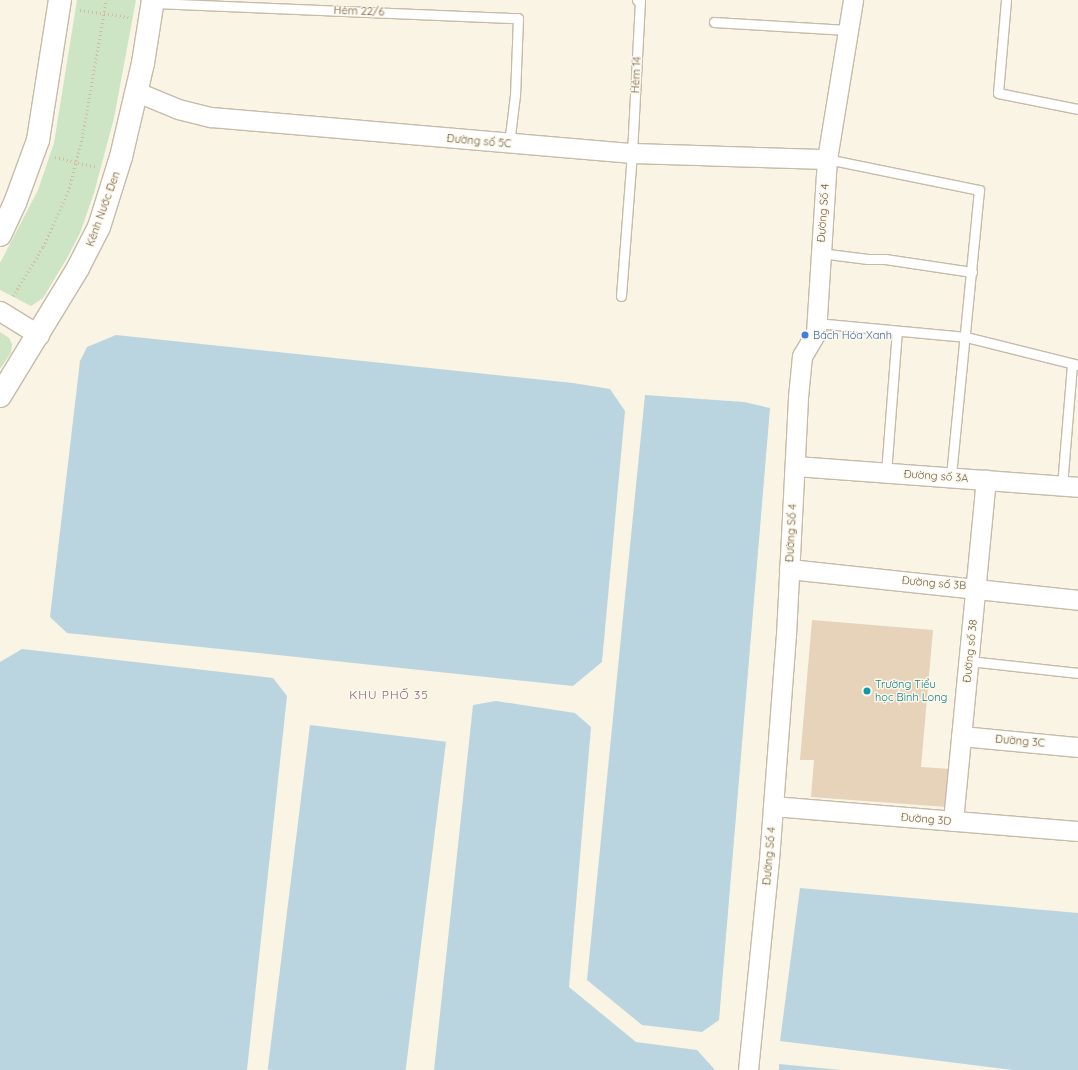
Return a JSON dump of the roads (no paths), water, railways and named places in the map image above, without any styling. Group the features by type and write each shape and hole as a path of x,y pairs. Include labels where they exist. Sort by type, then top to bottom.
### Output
{"street":[{"name":"Đường Số 4","path":"748,1070 773,806 802,356 816,333 827,159 853,0"},
{"name":"Kênh Nước Đen","path":"0,396 39,335 78,268 99,227 114,183 137,92 153,2"},
{"path":"0,235 16,203 38,140 69,5"},
{"name":"Đường số 5C","path":"137,92 178,109 211,117 509,144 632,153 827,159"},
{"path":"5,305 39,335"},
{"name":"Đường số 3A","path":"795,466 1070,486"},
{"name":"Đường số 38","path":"953,821 986,480"},
{"name":"Đường số 3B","path":"789,569 976,587 1078,600"},
{"name":"Đường 3C","path":"961,736 1078,747"},
{"name":"Đường 3D","path":"773,806 1078,831"}],"lane":[{"name":"Hẻm 14","path":"621,296 632,153 640,0 637,0"},
{"path":"1006,0 998,93 1078,109"},
{"name":"Hẻm 22/6","path":"153,2 518,18 515,95 509,144"},
{"path":"714,22 847,30"},
{"path":"827,159 979,190 966,337 951,478"},
{"path":"820,253 868,259 885,259 972,272"},
{"path":"816,323 966,337 1075,365 1070,486"},
{"path":"886,472 897,331"},
{"path":"969,661 1078,673"}],"water":[{"path":"116,335 573,383 610,389 625,411 602,662 573,686 67,633 50,617 80,361 87,347"},
{"path":"645,395 744,402 770,408 719,1020 702,1032 642,1025 587,980"},
{"path":"22,649 273,678 287,696 247,1070 0,1070 0,662"},
{"path":"496,701 575,713 591,727 569,987 636,1042 697,1050 715,1070 434,1070 473,705"},
{"path":"310,725 446,742 406,1070 268,1069"},
{"path":"800,888 1078,913 1078,1070 1013,1070 780,1041"},
{"path":"779,1064 841,1070 779,1070"}],"place":[{"name":"Bách Hóa Xanh","path":"805,335"},
{"name":"Trường Tiểu học Bình Long","path":"867,691"}],"district":[{"name":"KHU PHỐ 35","path":"389,695"}]}
